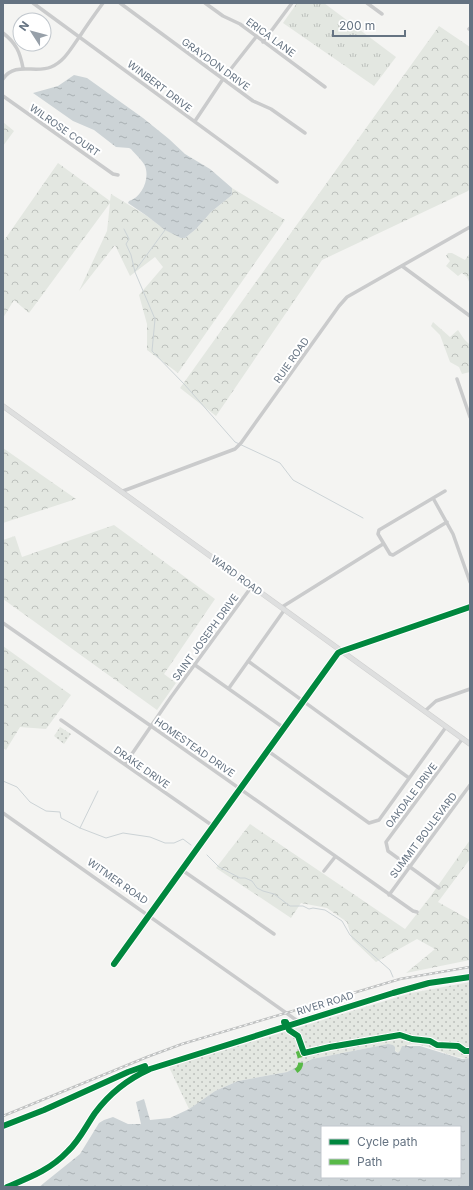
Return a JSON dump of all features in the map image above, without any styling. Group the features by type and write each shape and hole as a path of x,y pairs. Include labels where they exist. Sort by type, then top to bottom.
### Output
{"main road":[{"name":"WARD ROAD","path":"3,406 123,491 470,744"},
{"name":"RIVER ROAD","path":"8,1187 46,1170 69,1151 101,1106 122,1086 142,1073 166,1064 411,987 470,977"}],"street":[{"name":"WINBERT DRIVE","path":"33,3 277,182"},
{"path":"3,79 5,75 13,70 23,68 43,70 58,64 67,55 103,3"},
{"name":"GRAYDON DRIVE","path":"120,3 223,79 253,100 271,108 305,134"},
{"name":"ERICA LANE","path":"205,3 223,16 240,24 325,87"},
{"path":"263,42 291,3"},
{"path":"367,3 382,14"},
{"path":"3,33 10,38 20,53 23,68"},
{"path":"195,121 223,79 256,37"},
{"name":"WILROSE COURT","path":"3,96 113,174 118,175"},
{"name":"RUIE ROAD","path":"123,491 235,449 241,443 347,297 470,227"},
{"path":"402,266 470,316"},
{"path":"457,379 470,417"},
{"path":"445,491 379,530 378,534 390,554 393,555 447,522"},
{"path":"433,498 453,534 470,582"},
{"path":"229,688 284,608 383,544"},
{"name":"SAINT JOSEPH DRIVE","path":"125,764 171,697 252,586"},
{"path":"114,964 284,728 342,651 470,607"},
{"name":"HOMESTEAD DRIVE","path":"3,623 151,726 412,912 417,912"},
{"path":"248,661 409,778"},
{"path":"195,665 284,728"},
{"path":"425,711 436,701 470,689"},
{"name":"DRAKE DRIVE","path":"61,720 213,826"},
{"path":"268,751 368,823 379,820 446,727"},
{"name":"OAKDALE DRIVE","path":"439,888 388,851 386,842 463,738"},
{"name":"SUMMIT BOULEVARD","path":"389,895 470,785"},
{"name":"WITMER ROAD","path":"3,813 299,1022"},
{"path":"324,871 335,857"},
{"path":"182,870 274,934"}],"green space":[{"path":"297,3 324,3 396,57 374,86 283,23"},
{"path":"439,26 470,47 470,188 468,191 322,260 216,416 180,388"},
{"path":"3,122 14,131 3,146"},
{"path":"58,163 110,201 111,194 147,216 165,230 185,238 196,229 211,212 232,195 232,188 285,220 178,373 147,350 147,324 139,295 163,267 155,257 130,276 115,245 79,291 107,231 110,203 29,313 14,300 3,318 3,242"},
{"path":"448,253 452,253 465,260 470,253 470,284 467,277 462,273 458,276 446,266 450,261 446,256"},
{"path":"433,322 450,337 458,330 470,345 470,372 462,374 459,367 450,362 440,335 431,326"},
{"path":"3,448 76,499 3,523"},
{"path":"114,525 215,599 164,674 176,683 157,710 3,599 3,540 15,536 22,557"},
{"path":"3,646 71,695 46,729 20,727 6,750 3,748"},
{"path":"60,727 71,734 64,744 54,736"},
{"path":"250,824 405,929 430,897 470,840 470,859 438,902 470,920 470,960 406,973 435,949 417,939 376,962 352,939 347,922 327,908 301,903 291,918 216,868"},
{"path":"470,982 470,1058 455,1056 429,1047 414,1044 408,1045 398,1053 388,1044 312,1059 287,1072 238,1081 215,1091 189,1109 169,1067 411,993"}],"water":[{"path":"74,75 87,78 143,118 185,154 210,169 232,188 232,195 211,212 196,229 185,238 181,238 165,230 128,203 138,196 146,182 145,166 141,160 131,149 116,147 94,130 73,121 33,93 58,86"},
{"path":"388,1044 393,1045 395,1047 395,1051 398,1053 402,1046 420,1046 462,1059 470,1058 470,1187 39,1187 80,1154 99,1123 113,1117 128,1124 141,1124 136,1102 144,1099 150,1120 170,1118 189,1109 215,1091 238,1081 287,1072 312,1059"}],"waterway":[{"path":"124,229 129,239 126,244 131,255 135,272 155,319 152,351 185,385 235,442 280,463 293,480 363,518"},
{"path":"135,271 165,230"},
{"path":"3,781 17,787 30,802 46,811 60,812 61,818 80,828 106,838 123,833 150,837 165,843 174,843 183,839 191,845"},
{"path":"80,828 98,791"},
{"path":"207,855 219,867 240,878 245,878 252,881 257,888 274,894 290,906 303,906 309,909 313,908 325,910 342,921 350,935 390,970 393,977"}],"railway":[{"path":"3,1116 182,1044 400,979 470,967"}],"marked path":[{"path":"296,1071 300,1067 301,1059 298,1051"}],"cycle path":[{"path":"114,964 338,653 470,607"},
{"path":"7,1187 40,1172 61,1158 76,1143 95,1113 106,1100 134,1077 150,1069 393,993 429,983 470,977"},
{"path":"284,1022 286,1022 289,1030 298,1036 304,1053 400,1035 412,1039 430,1041 437,1045 458,1046 465,1051 470,1051"},
{"path":"3,1126 44,1110 128,1072 145,1066"}]}
